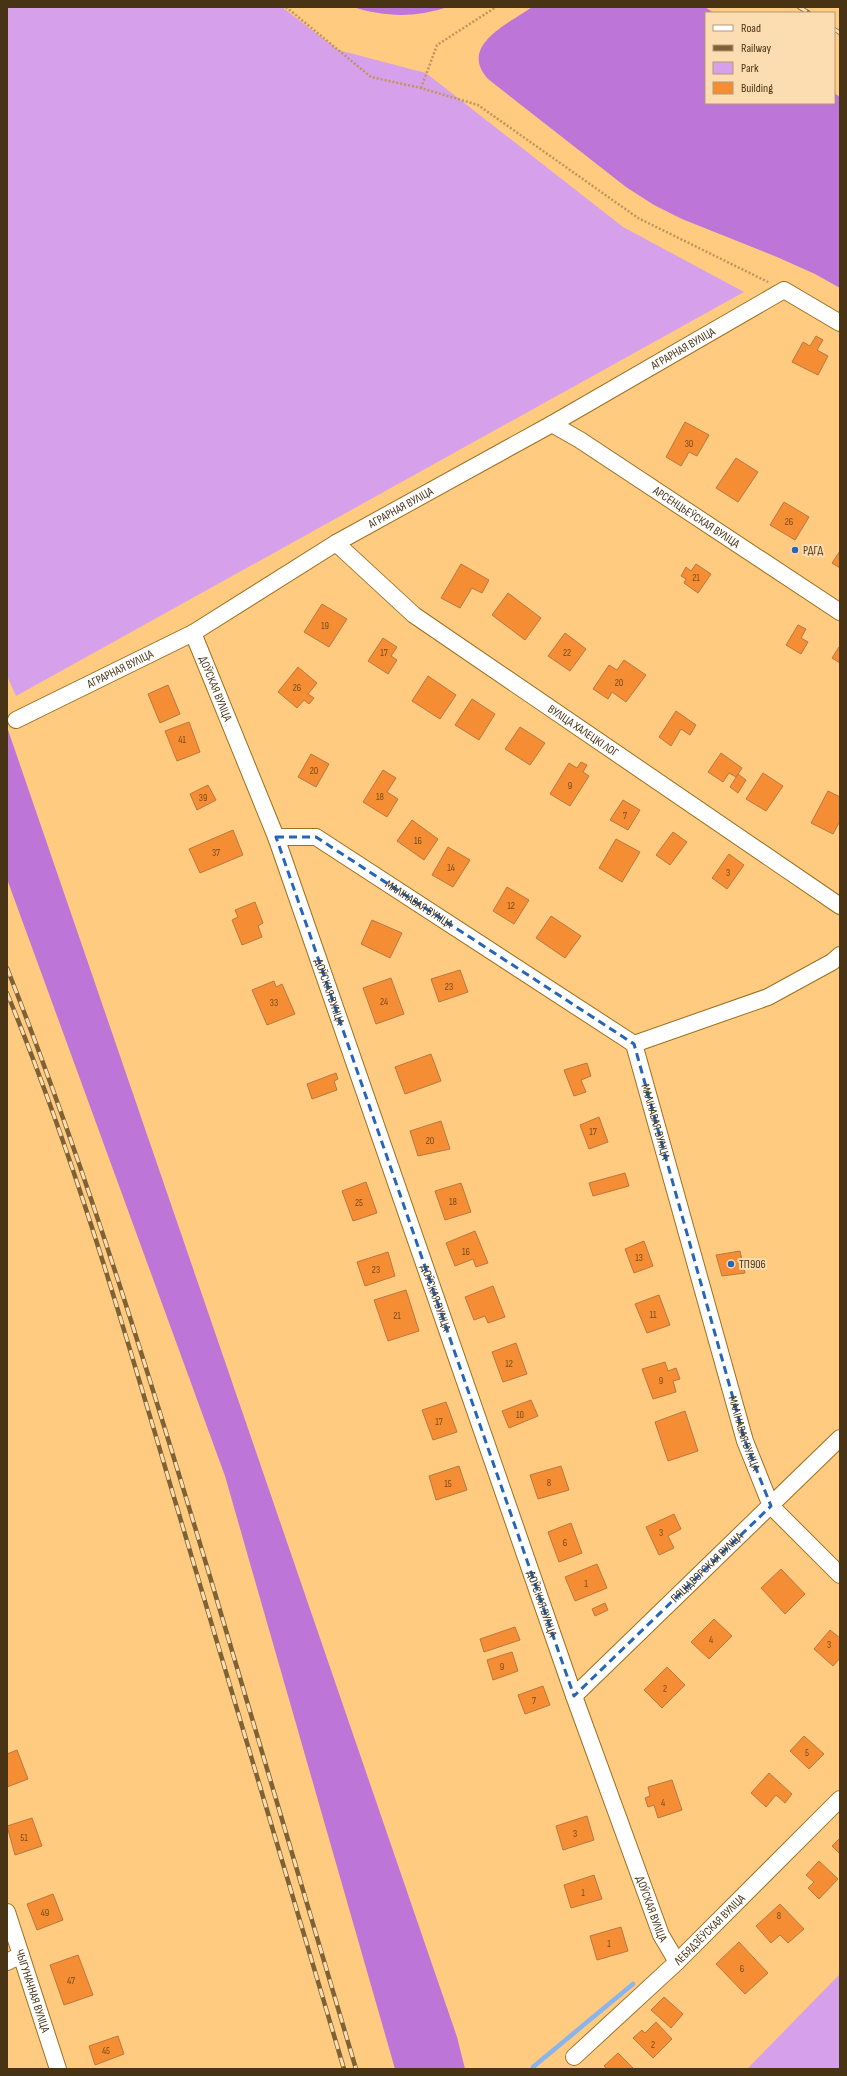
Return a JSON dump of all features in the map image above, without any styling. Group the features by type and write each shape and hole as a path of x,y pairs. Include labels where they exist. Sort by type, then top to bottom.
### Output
{"street":[{"path":"784,290 840,323"},
{"name":"АГРАРНАЯ ВУЛІЦА","path":"16,720 193,633 336,543 552,424 784,290"},
{"name":"АРСЕНЦЬЕЎСКАЯ ВУЛІЦА","path":"552,424 580,440 840,612"},
{"name":"ВУЛІЦА ХАЛЕЦКІ ЛОГ","path":"336,543 414,615 840,906"},
{"name":"ДОЎСКАЯ ВУЛІЦА","path":"193,633 276,837 574,1696 661,1935 677,1962"},
{"name":"МАЛІНАВАЯ ВУЛІЦА","path":"276,837 316,837 634,1044 745,1441 771,1506 840,1575"},
{"path":"634,1044 768,996 832,962 840,955"},
{"name":"ПЯЦІДВОРСКАЯ ВУЛІЦА","path":"574,1696 840,1438"},
{"name":"ЛЕБЯДЗЁЎСКАЯ ВУЛІЦА","path":"574,2057 677,1962 840,1799"},
{"name":"ЧЫГУНАЧНАЯ ВУЛІЦА","path":"7,1912 14,1958 58,2069"}],"path":[{"path":"286,7 371,77 422,88 478,105 638,218 784,290"},
{"path":"422,88 437,45 496,7"}],"highlighted area":[{"path":"276,837 316,837 634,1044 745,1441 771,1506 574,1696"}],"green space":[{"path":"7,7 282,7 338,50 426,73 623,227 744,292 16,696 7,676"},
{"path":"840,1974 840,2069 747,2069"}],"shaded area":[{"path":"353,7 447,7 424,13 400,15 376,13"},
{"path":"532,7 705,7 712,12 705,12 705,104 835,104 835,94 840,97 840,288 815,274 777,257 682,219 654,205 626,187 488,79 480,67 479,56 482,46 500,29"},
{"path":"7,727 457,2037 465,2069 395,2069 225,1476 7,879"}],"building":[{"path":"816,336 823,340 817,350 828,356 818,375 792,362 803,342 810,346"},
{"path":"685,422 709,435 697,456 689,452 681,466 666,457"},
{"path":"736,458 758,472 738,502 716,488"},
{"path":"784,502 809,517 795,540 770,525"},
{"path":"840,551 840,568 832,563"},
{"path":"461,564 489,580 482,593 472,588 460,608 441,598"},
{"path":"696,564 711,574 698,593 684,583 686,579 681,576 686,567 691,571"},
{"path":"508,593 541,618 525,640 492,615"},
{"path":"322,604 347,619 329,647 304,632"},
{"path":"798,625 806,629 801,638 808,642 801,654 786,645"},
{"path":"565,633 586,649 570,671 548,656"},
{"path":"383,638 397,647 391,656 397,660 388,674 368,661"},
{"path":"840,647 840,663 832,658"},
{"path":"624,660 646,675 626,702 612,692 608,699 593,689 609,665 617,670"},
{"path":"298,667 317,683 308,694 314,698 309,704 304,700 297,708 278,692"},
{"path":"428,676 456,695 440,719 412,701"},
{"path":"168,685 180,714 160,723 148,694"},
{"path":"472,699 495,714 479,740 455,725"},
{"path":"676,711 696,725 690,735 681,729 671,746 659,737"},
{"path":"189,722 200,752 177,761 165,731"},
{"path":"520,727 545,743 530,765 505,749"},
{"path":"721,753 742,768 736,777 729,773 723,782 708,772"},
{"path":"311,754 329,764 316,787 298,777"},
{"path":"581,762 587,765 583,772 589,776 570,806 550,794 569,763 577,768"},
{"path":"383,770 396,778 387,792 398,799 387,817 363,802"},
{"path":"763,773 783,786 766,811 746,799"},
{"path":"738,774 746,780 738,793 730,787"},
{"path":"208,785 216,800 197,810 190,794"},
{"path":"828,791 840,797 840,821 833,834 811,823"},
{"path":"623,800 640,810 628,830 610,820"},
{"path":"412,820 438,839 424,860 397,841"},
{"path":"233,830 243,855 200,873 189,849"},
{"path":"673,832 687,842 670,865 656,855"},
{"path":"616,839 640,852 622,882 599,868"},
{"path":"448,847 470,860 453,887 432,875"},
{"path":"729,854 744,865 727,889 712,878"},
{"path":"507,887 529,900 514,924 493,911"},
{"path":"255,902 263,923 258,926 262,937 242,945 232,920 238,917 235,910"},
{"path":"551,916 581,936 565,958 536,938"},
{"path":"372,920 402,933 390,958 361,944"},
{"path":"460,970 468,992 439,1002 431,979"},
{"path":"391,978 404,1014 376,1024 363,988"},
{"path":"274,981 276,987 282,984 295,1014 267,1025 252,990"},
{"path":"431,1054 441,1081 405,1094 395,1067"},
{"path":"587,1063 591,1076 581,1080 586,1092 574,1096 564,1070"},
{"path":"336,1073 338,1079 334,1081 337,1090 312,1099 307,1084"},
{"path":"599,1117 608,1142 589,1149 580,1125"},
{"path":"441,1121 450,1149 418,1156 410,1131"},
{"path":"625,1173 629,1186 593,1196 589,1183"},
{"path":"366,1182 377,1213 353,1221 342,1191"},
{"path":"461,1183 471,1212 445,1220 435,1191"},
{"path":"475,1231 488,1263 476,1267 473,1259 455,1266 446,1243"},
{"path":"644,1241 653,1266 634,1273 625,1249"},
{"name":"ТП906","path":"740,1251 745,1273 722,1276 716,1255"},
{"path":"388,1252 395,1276 365,1286 357,1262"},
{"path":"493,1286 505,1317 488,1323 485,1316 474,1320 465,1297"},
{"path":"406,1290 419,1331 388,1341 374,1300"},
{"path":"659,1295 670,1325 647,1333 635,1304"},
{"path":"516,1343 527,1374 503,1382 492,1352"},
{"path":"665,1362 668,1371 676,1368 680,1379 673,1381 676,1392 653,1399 642,1369"},
{"path":"531,1400 538,1416 509,1428 502,1411"},
{"path":"446,1402 457,1432 433,1440 422,1410"},
{"path":"685,1411 698,1451 668,1461 655,1422"},
{"path":"459,1466 467,1490 436,1500 429,1476"},
{"path":"561,1466 569,1490 538,1499 530,1475"},
{"path":"674,1514 681,1529 668,1536 674,1548 659,1555 646,1527"},
{"path":"571,1523 582,1553 559,1562 548,1532"},
{"path":"597,1564 607,1588 575,1601 565,1577"},
{"path":"781,1569 805,1594 785,1614 761,1588"},
{"path":"605,1603 608,1610 595,1616 592,1609"},
{"path":"714,1619 732,1636 709,1659 691,1642"},
{"path":"515,1627 520,1640 484,1652 480,1639"},
{"path":"830,1630 840,1638 840,1658 833,1666 814,1649"},
{"path":"512,1652 518,1671 493,1680 487,1660"},
{"path":"667,1667 685,1685 662,1708 644,1690"},
{"path":"543,1686 550,1705 525,1714 518,1695"},
{"path":"804,1736 824,1754 809,1769 790,1751"},
{"path":"17,1750 28,1779 7,1787 7,1754"},
{"path":"769,1773 792,1794 785,1803 776,1795 766,1807 751,1793"},
{"path":"672,1780 682,1810 658,1818 654,1805 648,1807 645,1798 650,1796 648,1787"},
{"path":"587,1816 594,1840 563,1850 556,1826"},
{"path":"32,1818 42,1846 15,1855 7,1826"},
{"path":"840,1838 840,1854 832,1846"},
{"path":"819,1861 838,1879 819,1899 808,1888 814,1882 806,1875"},
{"path":"594,1875 602,1899 571,1908 564,1885"},
{"path":"53,1894 63,1920 37,1930 27,1904"},
{"path":"780,1904 804,1929 788,1943 780,1935 771,1943 756,1926"},
{"path":"621,1927 628,1951 597,1960 590,1936"},
{"path":"739,1942 768,1973 745,1994 716,1964"},
{"path":"78,1955 93,1995 64,2005 50,1965"},
{"path":"664,1997 683,2014 671,2028 651,2010"},
{"path":"656,2022 672,2039 653,2058 633,2038 642,2030 645,2033"},
{"path":"118,2036 124,2054 95,2065 89,2046"},
{"path":"618,2053 633,2068 632,2069 607,2069 604,2066"}],"waterway":[{"path":"534,2069 533,2067 633,1984"}],"railway":[{"path":"799,7 807,12"},
{"path":"835,30 840,33"},
{"path":"7,968 64,1121 142,1355 214,1590 356,2069"},
{"path":"7,993 55,1118 98,1246 138,1375 344,2069"}],"place":[{"name":"РДГД","path":"795,550"},
{"name":"ТП906","path":"731,1264"}]}
